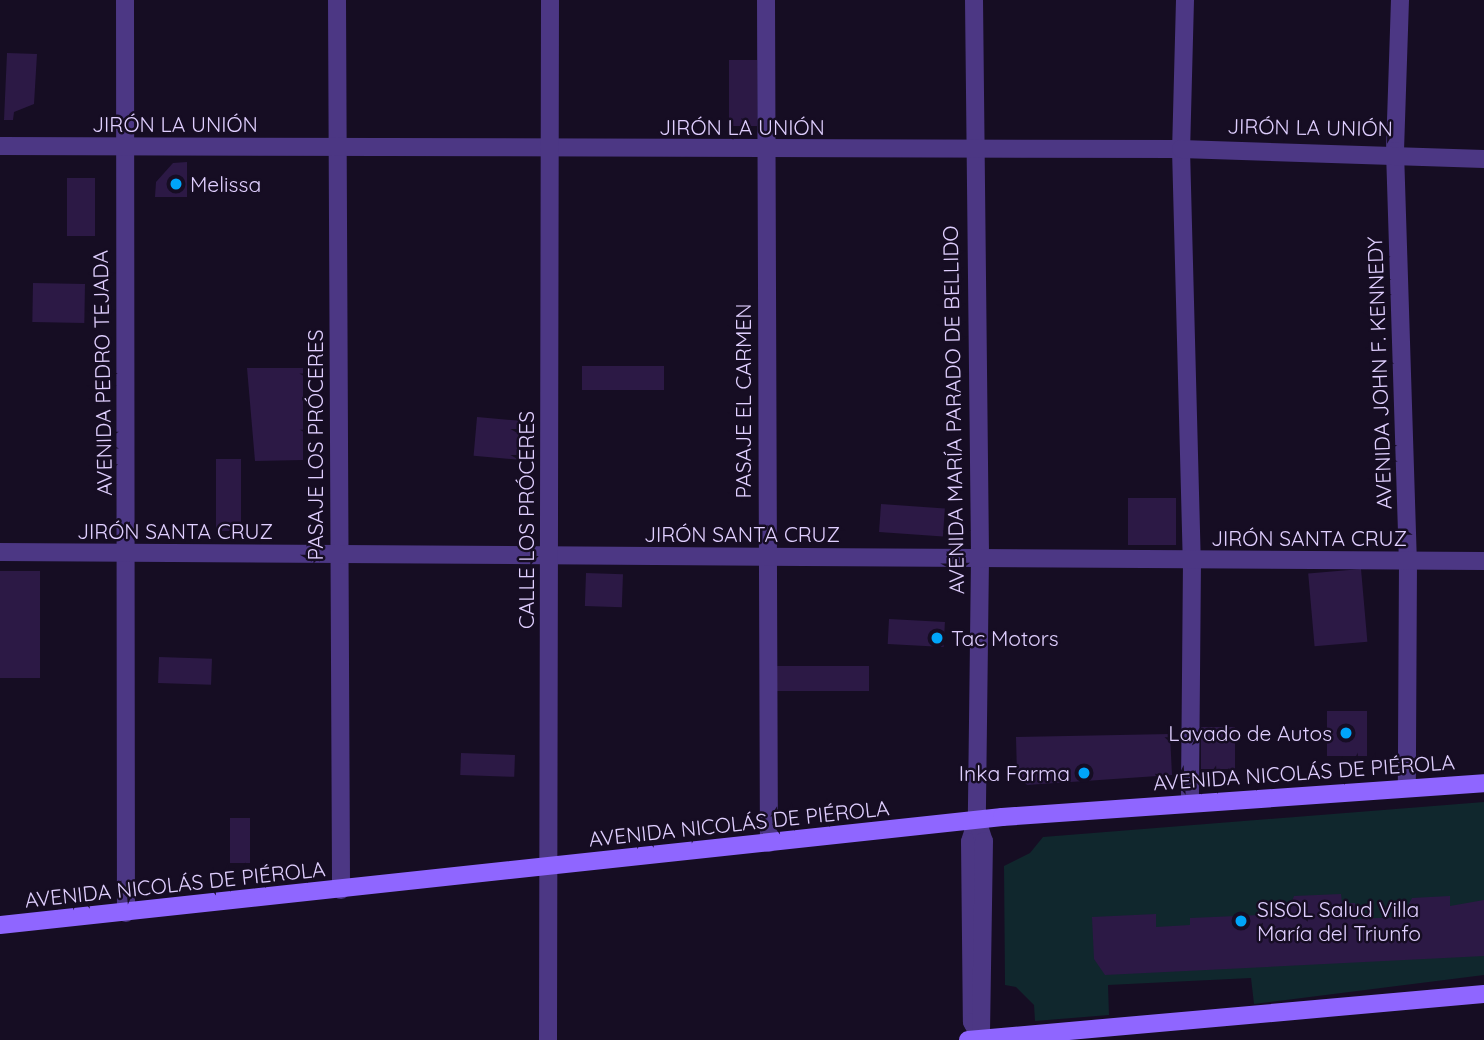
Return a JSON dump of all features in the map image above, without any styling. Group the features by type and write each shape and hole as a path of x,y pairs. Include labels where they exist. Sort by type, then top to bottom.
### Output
{"main road":[{"name":"AVENIDA NICOLÁS DE PIÉROLA","path":"0,925 977,820 1484,783"},
{"path":"968,1040 1484,994"}],"street":[{"name":"AVENIDA PEDRO TEJADA","path":"125,0 121,146 128,554 126,913"},
{"name":"PASAJE LOS PRÓCERES","path":"337,0 335,147 341,890"},
{"name":"CALLE LOS PRÓCERES","path":"548,1040 551,866 550,555 545,149 550,0"},
{"name":"PASAJE EL CARMEN","path":"766,0 763,149 769,843"},
{"name":"AVENIDA MARÍA PARADO DE BELLIDO","path":"974,0 971,152 980,558 977,820 984,841 982,1040"},
{"path":"1185,0 1181,149 1192,560 1191,803"},
{"name":"AVENIDA JOHN F. KENNEDY","path":"1400,0 1395,151 1408,561 1407,787"},
{"name":"JIRÓN LA UNIÓN","path":"0,146 971,152 1181,149 1395,151 1484,159"},
{"name":"JIRÓN SANTA CRUZ","path":"0,552 1484,561"}],"green space":[{"name":"SISOL Salud Villa María del Triunfo","path":"1484,802 1484,975 1254,1004 1251,978 1108,985 1109,1015 1035,1021 1034,1005 1016,987 1005,985 1004,866 1030,853 1043,837"}],"building":[{"path":"7,53 37,54 34,104 14,112 13,120 4,120"},
{"path":"729,60 757,60 757,126 729,126"},
{"path":"187,162 187,197 155,197 156,182 173,163"},
{"path":"67,178 95,178 95,236 67,236"},
{"path":"33,283 85,284 84,323 32,322"},
{"path":"582,366 664,366 664,390 582,390"},
{"path":"247,368 303,368 303,460 255,461"},
{"path":"477,417 520,421 516,460 474,456"},
{"path":"216,459 241,459 241,531 216,531"},
{"path":"1128,498 1176,498 1176,545 1128,545"},
{"path":"881,504 945,508 943,536 879,532"},
{"path":"1361,569 1367,642 1315,646 1308,574"},
{"path":"0,571 40,571 40,678 0,678"},
{"path":"586,573 623,574 622,607 585,606"},
{"path":"889,619 945,622 944,647 888,644"},
{"path":"159,657 212,659 211,685 158,683"},
{"path":"775,666 869,666 869,691 775,691"},
{"name":"Lavado de Autos","path":"1327,711 1367,711 1367,756 1327,756"},
{"path":"1201,727 1235,727 1235,769 1201,769"},
{"path":"1170,734 1172,775 1027,785 1017,774 1016,737"},
{"path":"461,753 515,755 514,777 460,775"},
{"path":"230,818 250,818 250,863 230,863"},
{"path":"1341,894 1342,903 1355,903 1356,919 1402,917 1412,898 1450,896 1450,906 1484,900 1484,956 1105,975 1094,959 1092,917 1156,914 1156,927 1190,925 1190,918 1287,914 1294,896"}],"place":[{"name":"Melissa","path":"176,184"},
{"name":"Tac Motors","path":"937,638"},
{"name":"Lavado de Autos","path":"1346,733"},
{"name":"Inka Farma","path":"1084,773"},
{"name":"SISOL Salud Villa María del Triunfo","path":"1241,921"}]}
